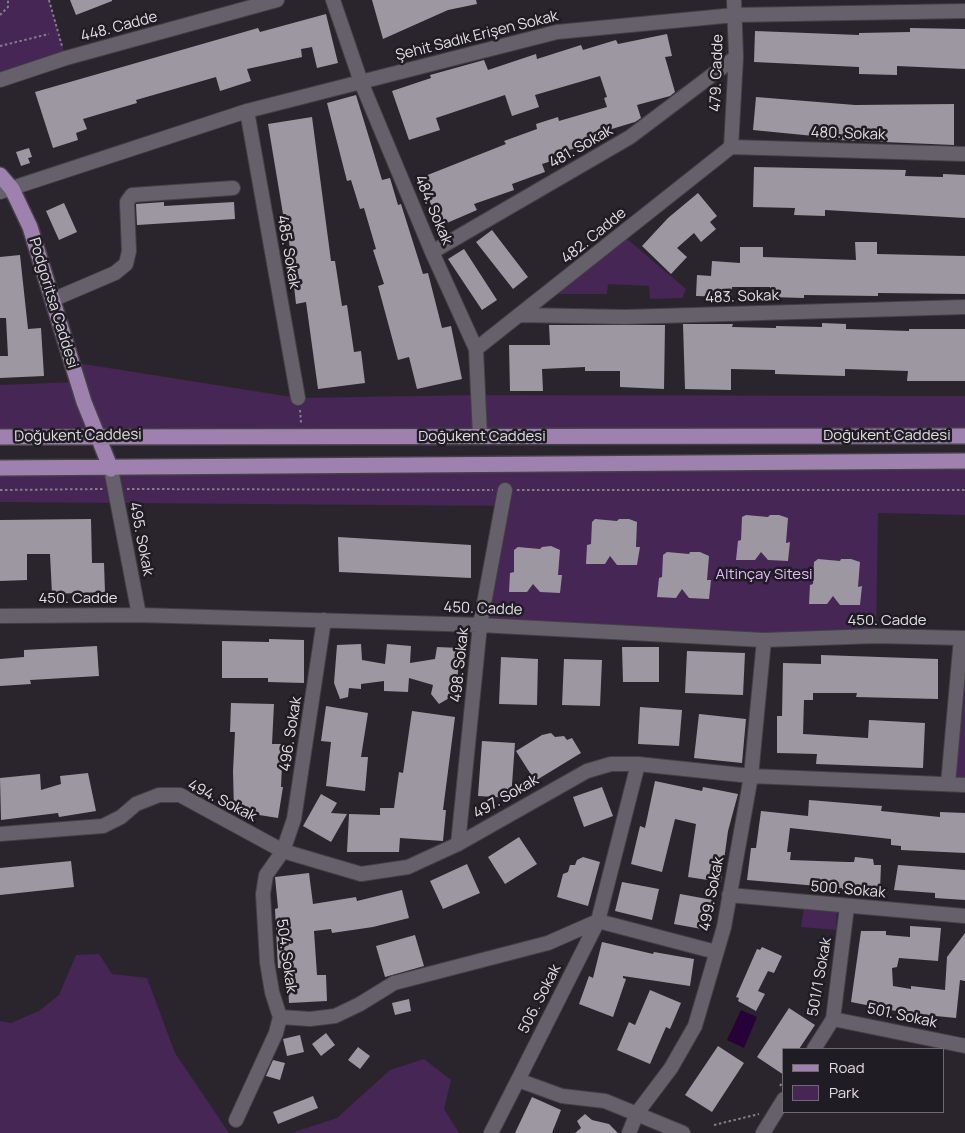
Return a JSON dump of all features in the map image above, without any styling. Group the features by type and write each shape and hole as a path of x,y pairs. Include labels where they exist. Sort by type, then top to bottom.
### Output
{"main road":[{"name":"Podgoritsa Caddesi","path":"0,175 6,190 30,227 84,402 111,469"},
{"path":"939,436 965,428"},
{"name":"Doğukent Caddesi","path":"0,437 965,436"},
{"name":"Doğukent Caddesi","path":"0,468 111,469 965,461"}],"street":[{"name":"448. Cadde","path":"0,80 66,58 277,0"},
{"name":"484. Sokak","path":"333,0 361,82 432,252 476,348 480,436"},
{"name":"479. Cadde","path":"730,147 736,57 734,0"},
{"name":"Şehit Sadık Erişen Sokak","path":"6,190 247,111 557,32 735,14 965,11"},
{"name":"481. Sokak","path":"432,252 630,137 736,57"},
{"name":"485. Sokak","path":"247,111 298,398"},
{"name":"480. Sokak","path":"730,147 965,154"},
{"name":"482. Cadde","path":"476,348 730,147"},
{"path":"52,300 115,273 126,264 129,251 127,202 132,194 233,188"},
{"name":"483. Sokak","path":"520,315 625,317 965,307"},
{"name":"495. Sokak","path":"111,469 139,615"},
{"name":"498. Sokak","path":"458,844 480,625 505,490"},
{"name":"450. Cadde","path":"0,616 139,615 324,620 480,625 764,640 876,636 963,638"},
{"name":"496. Sokak","path":"283,851 294,819 324,620"},
{"path":"948,784 963,638"},
{"name":"499. Sokak","path":"629,1133 637,1113 671,1068 696,1026 729,895 751,776 764,640"},
{"name":"497. Sokak","path":"283,851 362,874 408,867 458,844 587,771 611,764 638,764 751,776 965,785"},
{"name":"506. Sokak","path":"491,1133 598,921 638,764"},
{"name":"494. Sokak","path":"0,834 103,826 121,817 136,804 159,795 180,795 283,851"},
{"name":"504. Sokak","path":"280,1017 272,992 267,962 263,894 266,875 283,851"},
{"name":"500. Sokak","path":"729,895 965,916"},
{"name":"501/1 Sokak","path":"815,1048 833,1019 847,907"},
{"path":"236,1120 276,1033 280,1017 310,1019 335,1016 360,1004 394,983 502,957 548,943 598,921 716,952"},
{"name":"501. Sokak","path":"833,1019 965,1046"},
{"path":"518,1080 562,1096 604,1101 684,1133"},
{"path":"763,1133 781,1094"}],"path":[{"path":"0,15 8,7 8,0"},
{"path":"49,0 66,58"},
{"path":"0,46 50,34"},
{"path":"298,398 303,438"},
{"path":"0,490 965,490"},
{"path":"714,1125 759,1115 764,1108"}],"green space":[{"path":"0,0 49,0 66,58 0,80"},
{"path":"626,238 686,289 682,298 650,299 649,286 608,284 607,294 550,294"},
{"path":"71,362 298,398 478,395 965,396 965,428 939,436 0,437 0,385 77,382"},
{"name":"Altinçay Sitesi","path":"965,461 965,515 878,513 876,636 764,640 480,625 503,506 0,502 0,468"},
{"path":"965,638 965,785 948,784"},
{"path":"804,908 837,910 836,930 801,927"},
{"path":"99,954 112,974 147,978 175,1053 229,1133 0,1133 0,1021 11,1023 39,1011 59,995 76,955"},
{"path":"424,1059 451,1080 444,1109 459,1133 291,1133 337,1118 390,1070"}],"shaded area":[{"path":"741,1010 757,1017 744,1048 727,1040"}],"building":[{"path":"70,0 112,0 112,1 76,15"},
{"path":"372,0 476,0 477,4 448,10 383,39"},
{"path":"326,14 338,63 317,68 312,47 301,49 302,57 247,69 251,81 220,91 216,77 136,100 137,103 83,119 87,129 76,133 78,140 53,148 35,92 258,28 260,32"},
{"path":"910,28 965,29 965,69 897,66 897,75 859,74 859,67 754,62 755,31 859,35 859,33 910,32"},
{"path":"667,34 672,56 665,57 675,92 670,96 637,105 641,118 635,122 605,131 607,138 569,150 571,155 542,164 545,172 512,184 514,190 474,204 477,210 440,226 420,178 506,144 504,141 537,129 536,124 558,117 559,121 607,107 604,98 607,97 600,76 535,95 539,107 512,116 505,95 436,118 440,130 409,140 392,91 431,78 430,75 484,60 488,70 536,54 537,59 581,45 583,50 616,40 618,44"},
{"path":"356,95 382,180 390,178 398,205 401,204 423,274 428,273 442,328 451,326 462,379 417,389 409,357 398,360 378,286 384,284 373,250 376,249 364,208 360,209 351,180 347,181 327,103"},
{"path":"756,97 855,105 954,104 954,145 814,139 814,136 753,130"},
{"path":"312,117 331,261 335,261 342,306 347,305 354,352 361,351 365,383 318,389 306,302 296,304 286,214 283,214 268,124"},
{"path":"29,148 32,157 28,158 30,163 21,166 16,152"},
{"path":"754,167 906,170 905,176 943,177 943,174 965,175 965,218 825,210 825,216 794,215 795,208 753,207"},
{"path":"698,193 717,216 710,222 716,229 701,242 694,233 677,248 687,257 671,274 642,246 668,218"},
{"path":"164,202 164,206 234,202 235,219 137,225 136,204"},
{"path":"64,203 77,232 59,240 46,211"},
{"path":"492,230 528,277 513,289 476,242"},
{"path":"855,242 877,242 877,254 965,256 965,294 878,293 878,296 804,295 804,298 770,297 770,287 732,287 731,297 696,296 697,275 711,276 712,261 740,263 740,247 763,247 763,257 856,260"},
{"path":"464,249 497,300 482,310 448,259"},
{"path":"20,255 28,329 41,328 44,376 0,378 0,356 8,356 6,318 0,318 0,257"},
{"path":"822,323 846,324 846,329 909,331 909,329 965,329 965,381 907,381 908,371 845,369 845,376 775,374 775,370 731,369 731,390 685,389 683,324 733,324 732,327 776,328 776,326 822,327"},
{"path":"549,325 665,325 664,389 620,387 620,371 585,371 585,367 542,369 543,391 510,391 509,345 550,345"},
{"path":"746,515 768,517 770,515 779,515 788,518 786,543 790,542 788,561 768,560 761,552 755,560 736,560 738,541 741,540 742,517"},
{"path":"91,519 92,563 104,563 105,592 52,594 50,554 27,554 27,580 0,581 0,520"},
{"path":"595,519 617,521 619,519 629,519 637,522 636,547 640,547 637,565 617,565 610,556 605,564 586,564 587,545 591,544 592,522"},
{"path":"338,537 471,545 471,578 339,572"},
{"path":"551,546 560,550 558,575 562,575 560,593 540,592 533,584 527,592 509,592 510,573 514,572 514,550 518,547 540,549"},
{"path":"667,552 689,554 690,552 700,552 709,556 707,580 711,580 709,599 689,598 682,589 676,598 657,597 659,578 662,577 663,555"},
{"path":"818,559 840,561 841,559 851,559 860,562 858,587 862,586 860,605 840,605 833,596 827,604 809,604 810,585 813,584 814,562"},
{"path":"269,639 304,640 304,683 268,682 268,678 222,678 222,641 269,642"},
{"path":"361,644 362,660 385,664 387,644 411,646 410,663 435,659 437,647 460,648 456,694 439,704 431,694 433,685 409,678 408,692 384,691 384,681 361,684 361,689 349,688 348,697 340,699 334,683 337,645"},
{"path":"97,646 99,676 30,680 31,684 0,686 0,659 24,657 24,650"},
{"path":"622,647 659,647 659,682 623,682"},
{"path":"687,651 745,653 743,695 685,693"},
{"path":"821,655 938,659 938,699 856,697 857,693 813,693 813,700 804,700 803,734 868,738 869,720 925,723 923,768 816,764 817,754 777,753 777,716 782,716 783,663 821,664"},
{"path":"501,657 538,659 537,705 499,704"},
{"path":"564,659 602,660 600,706 562,705"},
{"path":"231,703 274,704 272,744 283,744 281,787 283,787 278,818 234,811 233,771 235,732 230,732"},
{"path":"326,706 368,713 361,757 368,757 365,791 326,786 331,742 321,741"},
{"path":"640,707 682,710 679,746 638,744"},
{"path":"412,711 455,717 443,810 446,810 443,841 400,838 399,852 347,852 349,814 380,815 380,808 394,808 399,772 403,773"},
{"path":"699,714 746,719 742,763 694,758"},
{"path":"551,733 555,737 564,736 567,740 572,738 581,753 535,781 516,751 542,735"},
{"path":"482,741 515,743 511,798 478,796"},
{"path":"88,773 96,811 59,817 58,813 1,820 0,778 40,774 41,790 61,784 60,776"},
{"path":"655,781 702,791 703,787 738,794 728,831 721,882 688,877 696,824 675,819 662,872 631,864 640,826 645,828"},
{"path":"602,787 613,816 584,827 573,797"},
{"path":"321,794 337,803 331,813 347,814 331,842 303,826"},
{"path":"809,800 882,806 881,811 940,817 940,812 965,813 965,853 901,850 901,846 891,845 891,839 790,828 787,852 791,852 790,860 854,862 855,857 873,859 874,865 881,865 880,890 842,890 842,888 747,880 751,848 756,848 761,811 808,816"},
{"path":"519,837 537,864 505,884 488,857"},
{"path":"583,857 600,862 588,906 557,897 563,874 568,872 570,865 575,865 577,860"},
{"path":"71,861 74,887 0,895 0,868"},
{"path":"467,864 480,893 443,909 430,881"},
{"path":"898,865 965,870 965,900 935,898 935,893 894,890"},
{"path":"309,873 313,904 356,897 357,901 402,890 409,918 373,927 332,933 331,929 314,931 317,975 326,975 327,1001 289,1003 287,968 278,968 275,909 278,908 275,877"},
{"path":"622,882 659,889 652,920 615,911"},
{"path":"680,894 713,900 707,930 674,924"},
{"path":"910,926 941,928 938,961 899,958 897,967 892,968 893,986 911,989 911,986 945,990 947,957 965,933 965,981 960,980 956,1018 906,1013 851,1002 861,931 886,931 886,935 910,937"},
{"path":"415,935 424,966 385,977 376,946"},
{"path":"602,942 653,954 654,952 694,959 690,986 623,976 626,979 613,1017 579,1004 589,976 593,978"},
{"path":"762,947 782,956 774,973 768,971 758,991 765,994 756,1011 738,1001 739,998 736,997 757,949 760,950"},
{"path":"650,990 681,1003 670,1029 666,1027 650,1064 617,1050 629,1022 635,1025"},
{"path":"409,999 411,1011 395,1015 392,1003"},
{"path":"789,1008 815,1025 800,1048 782,1048 782,1074 757,1057"},
{"path":"326,1033 335,1045 321,1056 312,1044"},
{"path":"300,1035 304,1052 287,1056 283,1039"},
{"path":"718,1046 744,1063 712,1112 685,1095"},
{"path":"358,1047 370,1056 360,1069 348,1060"},
{"path":"273,1060 285,1063 280,1080 266,1076"},
{"path":"313,1096 318,1108 278,1124 273,1112"},
{"path":"532,1097 561,1110 552,1133 515,1133"},
{"path":"585,1114 592,1120 609,1124 618,1133 575,1133 581,1128 577,1121"}]}
